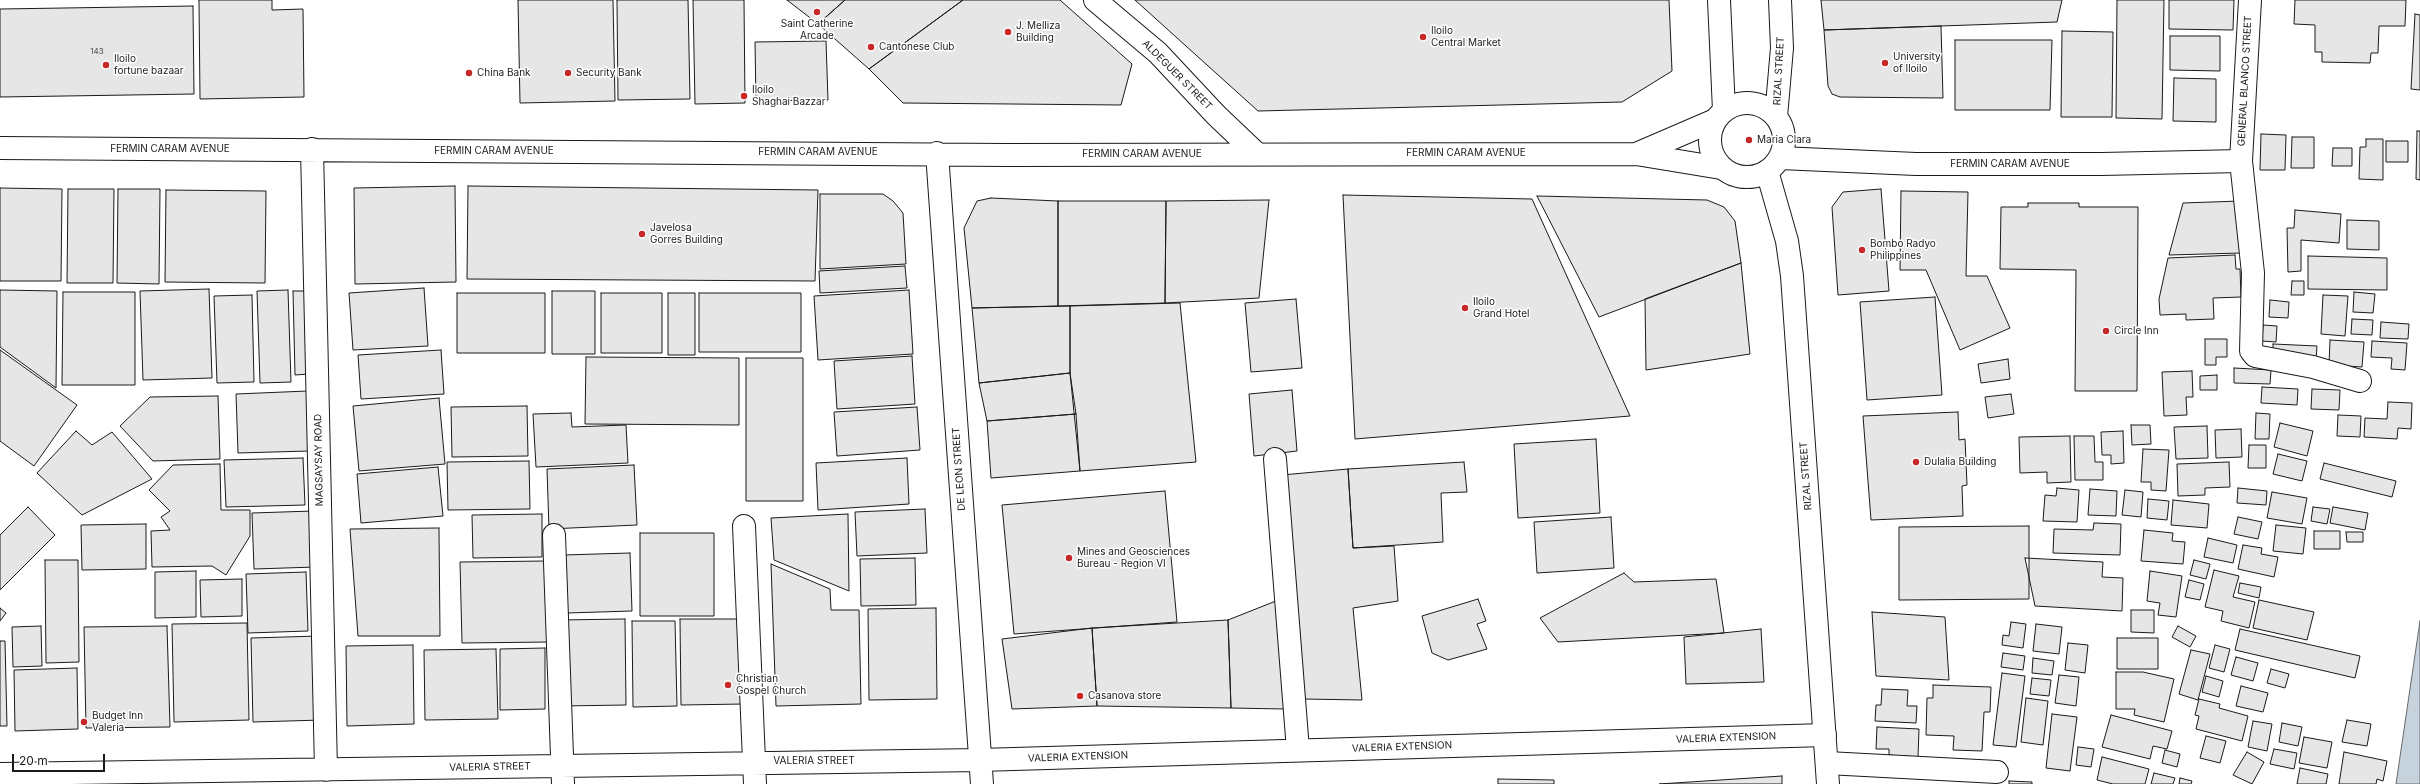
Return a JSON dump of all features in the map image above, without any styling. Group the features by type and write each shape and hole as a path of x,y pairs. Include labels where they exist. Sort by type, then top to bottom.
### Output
{"street":[{"name":"ALDEGUER STREET","path":"1095,0 1158,53 1216,115 1257,154"},
{"path":"1719,0 1719,115 1711,129 1711,150 1721,168 1732,174 1744,177 1756,176 1773,164 1784,139 1776,118 1762,106 1752,103 1743,103 1719,115"},
{"name":"RIZAL STREET","path":"1776,118 1782,48 1780,0"},
{"name":"GENERAL BLANCO STREET","path":"2250,0 2241,161 2253,272 2251,351 2254,356 2313,367 2360,381"},
{"name":"FERMIN CARAM AVENUE","path":"1636,154 1719,115"},
{"name":"FERMIN CARAM AVENUE","path":"0,148 936,153 1006,155 1636,154 1721,168"},
{"name":"MAGSAYSAY ROAD","path":"312,150 326,770"},
{"name":"DE LEON STREET","path":"936,153 982,784"},
{"name":"FERMIN CARAM AVENUE","path":"1773,164 2101,164 2241,161"},
{"name":"RIZAL STREET","path":"1773,164 1792,276 1828,774"},
{"path":"1275,459 1298,750"},
{"path":"744,526 755,784"},
{"path":"554,535 562,775"},
{"name":"VALERIA EXTENSION","path":"980,760 1825,735"},
{"name":"VALERIA STREET","path":"0,774 326,770 562,775 754,762 980,760"},
{"path":"1828,774 1998,772"}],"shaded area":[{"path":"2420,621 2420,784 2396,784"}],"building":[{"path":"199,0 272,0 272,10 303,9 304,97 200,99"},
{"path":"518,0 613,0 615,101 520,103"},
{"path":"617,0 688,0 690,99 618,100"},
{"path":"693,0 744,0 745,103 695,104"},
{"name":"Saint Catherine Arcade","path":"787,0 845,0 818,24"},
{"name":"Cantonese Club","path":"845,0 963,0 869,69 818,24"},
{"name":"J. Melliza Building","path":"963,0 1060,0 1132,64 1121,105 903,103 869,69"},
{"name":"Iloilo Central Market","path":"1135,0 1669,0 1672,71 1622,102 1258,111"},
{"path":"1821,0 2062,0 2057,22 1824,30"},
{"path":"2117,0 2164,0 2162,119 2116,118"},
{"path":"2169,0 2234,0 2233,30 2169,29"},
{"path":"2295,0 2406,0 2405,26 2379,26 2378,53 2371,53 2370,63 2322,62 2322,52 2315,52 2315,25 2294,24"},
{"path":"193,6 194,94 0,97 0,9"},
{"path":"2415,14 2420,15 2420,90 2411,89"},
{"path":"1941,26 1943,98 1840,97 1832,94 1828,86 1824,30"},
{"path":"2062,31 2113,32 2112,117 2061,117"},
{"path":"2170,36 2220,36 2220,71 2170,70"},
{"path":"1955,40 2052,40 2050,110 1955,110"},
{"path":"826,41 828,100 756,101 755,42"},
{"path":"2174,78 2216,79 2216,122 2173,121"},
{"path":"2417,131 2420,131 2420,180 2416,179"},
{"path":"2261,134 2286,135 2285,170 2260,170"},
{"path":"2292,137 2314,137 2314,168 2291,168"},
{"path":"2366,139 2383,139 2383,180 2359,179 2360,147 2366,147"},
{"path":"2386,141 2408,141 2408,162 2386,162"},
{"path":"2333,148 2352,148 2352,166 2332,166"},
{"path":"455,186 456,282 355,284 354,188"},
{"name":"Javelosa Gorres Building","path":"468,186 818,190 815,281 467,279"},
{"path":"0,188 62,189 61,281 0,281"},
{"path":"68,189 114,189 113,283 67,283"},
{"path":"118,189 160,189 159,284 117,283"},
{"path":"1881,189 1889,291 1838,295 1832,207 1843,192"},
{"path":"166,190 266,191 265,283 165,282"},
{"path":"1901,191 1968,192 1966,276 1987,276 2010,328 1960,350 1926,270 1900,270"},
{"path":"820,194 883,194 893,201 903,213 906,264 820,269"},
{"name":"Iloilo Grand Hotel","path":"1343,195 1532,199 1630,416 1355,439"},
{"path":"1537,196 1707,200 1724,207 1735,221 1741,263 1599,317"},
{"path":"991,198 1058,201 1058,306 972,308 964,228 977,201"},
{"path":"1269,200 1259,298 1165,303 1166,201"},
{"path":"1058,201 1166,201 1165,303 1058,306"},
{"path":"2240,201 2241,253 2169,255 2183,203"},
{"name":"Circle Inn","path":"2028,203 2079,203 2079,207 2138,207 2137,391 2075,391 2076,270 2000,269 2001,207 2028,207"},
{"path":"2295,210 2341,214 2339,243 2301,240 2301,271 2288,272 2287,228 2294,228"},
{"path":"2347,220 2379,221 2379,250 2347,249"},
{"path":"2235,255 2236,269 2240,269 2241,297 2213,298 2214,319 2186,320 2186,314 2160,315 2159,299 2168,258"},
{"path":"2308,256 2387,258 2387,290 2308,289"},
{"path":"1741,263 1750,354 1646,370 1645,299"},
{"path":"905,266 907,288 820,293 819,271"},
{"path":"2292,281 2304,281 2304,295 2291,295"},
{"path":"424,288 428,346 353,350 349,293"},
{"path":"209,289 212,378 143,380 140,291"},
{"path":"0,290 57,291 56,388 0,347"},
{"path":"288,290 291,382 260,383 257,291"},
{"path":"909,290 913,354 818,360 814,296"},
{"path":"293,291 305,291 308,374 295,375"},
{"path":"552,291 595,291 595,354 552,354"},
{"path":"63,292 135,292 135,385 62,385"},
{"path":"2354,292 2375,294 2373,313 2353,312"},
{"path":"457,293 545,293 545,353 457,353"},
{"path":"601,293 662,293 662,353 601,353"},
{"path":"668,293 695,293 695,355 668,355"},
{"path":"699,293 801,293 801,352 699,352"},
{"path":"252,295 254,382 217,383 214,296"},
{"path":"2323,295 2348,296 2345,336 2321,334"},
{"path":"1935,297 1942,395 1867,400 1860,302"},
{"path":"1296,299 1302,368 1251,372 1245,303"},
{"path":"2270,300 2289,302 2288,318 2269,317"},
{"path":"1180,303 1196,462 1080,471 1070,373 1070,306"},
{"path":"1070,306 1070,373 979,383 972,308"},
{"path":"2352,319 2373,320 2372,335 2351,334"},
{"path":"2381,322 2409,324 2408,339 2380,338"},
{"path":"2263,325 2277,326 2276,342 2262,341"},
{"path":"2205,339 2227,339 2227,357 2216,357 2216,365 2205,365"},
{"path":"2330,340 2364,342 2362,367 2329,365"},
{"path":"2372,341 2407,343 2405,370 2391,369 2392,358 2371,357"},
{"path":"2273,344 2317,346 2316,360 2273,358"},
{"path":"0,350 77,405 34,466 0,441"},
{"path":"441,350 444,394 361,399 358,355"},
{"path":"912,356 915,404 837,409 834,361"},
{"path":"586,357 739,358 739,425 585,424"},
{"path":"746,358 803,358 803,501 746,501"},
{"path":"2008,359 2010,379 1981,383 1978,364"},
{"path":"2234,368 2271,370 2270,384 2234,383"},
{"path":"2192,371 2193,397 2186,397 2187,415 2164,416 2162,372"},
{"path":"1070,373 1076,414 987,421 979,383"},
{"path":"2217,375 2217,390 2200,390 2200,376"},
{"path":"2262,387 2298,389 2297,405 2261,403"},
{"path":"2312,389 2340,390 2339,410 2311,409"},
{"path":"1292,390 1297,451 1254,456 1249,394"},
{"path":"308,391 309,451 238,453 236,394"},
{"path":"2011,394 2014,414 1988,418 1985,397"},
{"path":"218,396 220,459 153,461 120,426 150,397"},
{"path":"439,398 445,464 359,471 353,406"},
{"path":"2388,402 2412,403 2411,429 2398,428 2397,439 2364,437 2365,418 2387,419"},
{"path":"527,406 528,456 452,457 451,407"},
{"path":"917,407 920,450 837,456 834,412"},
{"name":"Dulalia Building","path":"1958,412 1959,440 1965,439 1967,485 1962,486 1963,516 1871,520 1863,416"},
{"path":"571,413 572,427 626,425 628,463 536,467 533,414"},
{"path":"2256,413 2270,414 2269,439 2255,439"},
{"path":"1076,414 1080,471 991,478 987,421"},
{"path":"2338,415 2361,416 2360,437 2337,436"},
{"path":"2280,423 2313,431 2307,456 2274,447"},
{"path":"2131,425 2150,425 2151,444 2132,445"},
{"path":"2207,426 2208,458 2176,459 2174,427"},
{"path":"2241,429 2242,457 2216,458 2215,430"},
{"path":"76,431 92,445 112,432 152,479 82,515 37,473"},
{"path":"2123,431 2124,463 2111,464 2111,455 2102,455 2101,432"},
{"path":"2070,436 2071,482 2047,483 2047,472 2020,473 2019,437"},
{"path":"2074,436 2094,436 2095,462 2103,462 2103,480 2075,480"},
{"path":"1596,439 1600,513 1518,518 1514,444"},
{"path":"2249,445 2266,445 2266,468 2248,468"},
{"path":"2143,449 2169,450 2166,491 2151,490 2151,482 2141,482"},
{"path":"2278,454 2307,461 2302,481 2273,474"},
{"path":"303,458 305,505 226,507 224,460"},
{"path":"907,458 909,504 818,510 816,463"},
{"path":"529,461 530,509 448,510 447,462"},
{"path":"1464,462 1467,492 1441,493 1443,542 1353,548 1348,469"},
{"path":"2229,462 2230,487 2205,488 2205,495 2178,496 2177,464"},
{"path":"2324,463 2396,481 2392,497 2320,479"},
{"path":"220,464 221,510 250,510 250,536 226,575 212,566 152,567 151,531 170,530 161,517 170,511 149,490 173,465"},
{"path":"634,465 637,525 549,529 547,469"},
{"path":"438,467 443,516 361,523 357,474"},
{"path":"1348,469 1353,548 1394,546 1398,601 1353,608 1362,700 1303,699 1282,475"},
{"path":"2057,488 2079,490 2077,522 2043,521 2045,495 2056,496"},
{"path":"2238,488 2267,491 2266,505 2237,503"},
{"path":"2090,489 2117,491 2116,516 2088,515"},
{"path":"2125,490 2143,492 2141,517 2122,515"},
{"path":"1165,491 1177,622 1014,634 1002,505"},
{"path":"2272,492 2307,498 2302,524 2267,518"},
{"path":"2148,499 2169,501 2167,520 2147,518"},
{"path":"2173,500 2209,504 2207,528 2171,525"},
{"path":"28,507 55,535 0,590 0,535"},
{"path":"2313,507 2330,509 2327,524 2311,521"},
{"path":"2333,507 2368,513 2365,530 2330,523"},
{"path":"925,509 927,553 857,556 855,512"},
{"path":"313,511 316,567 254,569 252,513"},
{"path":"542,514 542,557 473,558 472,515"},
{"path":"848,514 849,591 774,560 771,518"},
{"path":"1611,517 1614,568 1537,573 1534,522"},
{"path":"2238,517 2262,522 2258,539 2234,534"},
{"path":"2094,523 2121,524 2120,555 2053,553 2054,529 2093,530"},
{"path":"146,524 146,569 82,570 81,525"},
{"path":"2276,525 2306,528 2303,554 2273,551"},
{"path":"2029,526 2029,599 1899,600 1899,527"},
{"path":"439,528 440,636 358,636 350,529"},
{"path":"2144,530 2173,533 2172,541 2185,542 2183,564 2141,561"},
{"path":"2314,531 2340,531 2340,549 2314,549"},
{"path":"2346,532 2363,532 2363,542 2347,542"},
{"path":"640,533 714,533 714,616 640,616"},
{"path":"2208,538 2237,545 2233,563 2204,557"},
{"path":"2243,545 2262,548 2261,554 2278,557 2274,577 2238,569"},
{"path":"630,553 632,611 567,613 564,555"},
{"path":"915,558 916,605 861,606 860,559"},
{"path":"2025,558 2103,562 2102,577 2123,578 2122,611 2035,606"},
{"path":"45,560 78,560 79,662 46,663"},
{"path":"2194,560 2210,564 2206,579 2190,575"},
{"path":"547,561 549,642 462,643 460,562"},
{"path":"771,564 830,589 831,610 859,610 861,704 776,706"},
{"path":"2214,570 2239,576 2233,597 2255,602 2249,628 2221,621 2223,611 2205,607"},
{"path":"196,571 196,617 155,618 155,572"},
{"path":"2150,571 2182,576 2176,617 2158,615 2160,603 2147,601"},
{"path":"306,572 308,631 248,633 246,574"},
{"path":"1624,573 1634,582 1716,579 1724,633 1558,642 1540,618"},
{"path":"242,579 242,616 201,617 200,580"},
{"path":"2189,580 2204,584 2200,600 2185,597"},
{"path":"2240,583 2261,587 2259,598 2238,593"},
{"path":"1281,599 1284,709 1231,708 1228,620"},
{"path":"1478,599 1486,621 1477,624 1487,649 1448,660 1432,653 1422,616"},
{"path":"2259,600 2314,612 2307,640 2253,628"},
{"path":"0,608 6,613 0,621"},
{"path":"936,608 937,699 869,700 868,609"},
{"path":"2131,610 2154,610 2154,633 2131,632"},
{"path":"1872,612 1945,617 1949,680 1876,676"},
{"path":"625,619 626,705 560,706 558,620"},
{"path":"680,619 743,619 744,704 681,705"},
{"path":"1228,620 1231,708 1097,706 1092,628"},
{"path":"632,621 675,621 677,706 633,707"},
{"path":"2011,622 2026,624 2023,648 2002,645 2003,635 2009,636"},
{"path":"247,623 249,720 174,722 172,624"},
{"path":"2036,624 2062,627 2059,654 2033,651"},
{"path":"41,626 42,666 13,667 12,627"},
{"path":"167,626 170,727 86,728 84,627"},
{"path":"2178,626 2196,636 2190,647 2172,637"},
{"path":"1092,628 1097,706 1012,709 1002,639"},
{"path":"1761,629 1764,682 1686,684 1684,637"},
{"path":"2240,629 2360,656 2355,678 2235,650"},
{"path":"319,636 322,720 253,722 251,638"},
{"path":"2117,638 2158,638 2158,669 2117,669"},
{"path":"0,641 5,641 7,726 0,726"},
{"path":"2068,643 2088,645 2085,673 2065,670"},
{"path":"413,645 414,724 347,726 346,646"},
{"path":"2215,645 2230,649 2224,672 2209,668"},
{"path":"545,648 545,709 500,710 500,649"},
{"path":"496,649 498,719 425,720 424,650"},
{"path":"2191,650 2210,654 2198,700 2179,694"},
{"path":"2003,653 2025,656 2023,670 2001,667"},
{"path":"2236,657 2258,663 2253,681 2231,675"},
{"path":"2033,658 2054,661 2052,675 2032,673"},
{"path":"77,668 78,729 15,731 14,670"},
{"path":"2271,669 2289,674 2285,688 2267,683"},
{"path":"2116,672 2143,672 2174,679 2164,722 2134,715 2135,709 2116,709"},
{"path":"2002,673 2025,676 2016,747 1993,745"},
{"path":"2059,675 2079,677 2076,706 2055,703"},
{"path":"2206,676 2223,681 2219,697 2202,692"},
{"path":"2032,678 2051,680 2049,696 2030,694"},
{"path":"1933,685 1991,687 1990,712 1984,712 1982,751 1953,750 1954,736 1926,735 1927,698 1933,698"},
{"path":"2241,686 2268,693 2263,712 2236,706"},
{"path":"1882,689 1908,690 1907,706 1917,706 1916,723 1875,721 1876,705 1881,705"},
{"path":"2026,698 2048,701 2043,745 2021,742"},
{"path":"2199,699 2220,704 2219,708 2248,716 2242,741 2196,729 2199,716 2195,715"},
{"path":"2052,714 2077,717 2070,771 2046,768"},
{"path":"2111,715 2172,731 2167,749 2153,746 2150,759 2102,747"},
{"path":"2347,720 2371,724 2367,746 2342,742"},
{"path":"2253,721 2272,724 2267,751 2248,747"},
{"path":"2282,723 2302,727 2298,746 2279,742"},
{"path":"1877,727 1919,729 1918,757 1889,755 1889,749 1876,749"},
{"path":"2206,736 2226,741 2220,763 2200,758"},
{"path":"2304,737 2332,742 2327,768 2299,763"},
{"path":"2078,747 2094,749 2091,767 2076,765"},
{"path":"2274,749 2297,753 2294,769 2270,764"},
{"path":"2165,750 2180,754 2177,767 2162,763"},
{"path":"2247,752 2264,762 2252,784 2233,775"},
{"path":"2344,752 2387,761 2383,781 2377,779 2376,784 2339,784"},
{"path":"2102,757 2149,769 2145,784 2113,784 2097,780"},
{"path":"2300,768 2328,774 2326,784 2297,784"},
{"path":"2154,773 2175,778 2173,784 2151,784"},
{"path":"1782,776 1782,784 1659,784"},
{"path":"2180,778 2192,781 2191,784 2179,784"},
{"path":"1498,779 1554,780 1554,784 1498,784"},
{"path":"2009,781 2032,782 2032,784 2009,784"}],"place":[{"name":"Saint Catherine Arcade","path":"817,12"},
{"name":"J. Melliza Building","path":"1008,32"},
{"name":"Iloilo Central Market","path":"1423,37"},
{"name":"Cantonese Club","path":"871,47"},
{"name":"University of Iloilo","path":"1885,63"},
{"name":"Iloilo fortune bazaar","path":"106,65"},
{"name":"China Bank","path":"469,73"},
{"name":"Security Bank","path":"568,73"},
{"name":"Iloilo Shaghai Bazzar","path":"744,96"},
{"name":"Maria Clara","path":"1749,140"},
{"name":"Javelosa Gorres Building","path":"642,234"},
{"name":"Bombo Radyo Philippines","path":"1862,250"},
{"name":"Iloilo Grand Hotel","path":"1465,308"},
{"name":"Circle Inn","path":"2106,331"},
{"name":"Dulalia Building","path":"1916,462"},
{"name":"Mines and Geosciences Bureau - Region VI","path":"1069,558"},
{"name":"Christian Gospel Church","path":"728,685"},
{"name":"Casanova store","path":"1080,696"},
{"name":"Budget Inn Valeria","path":"84,722"}]}
